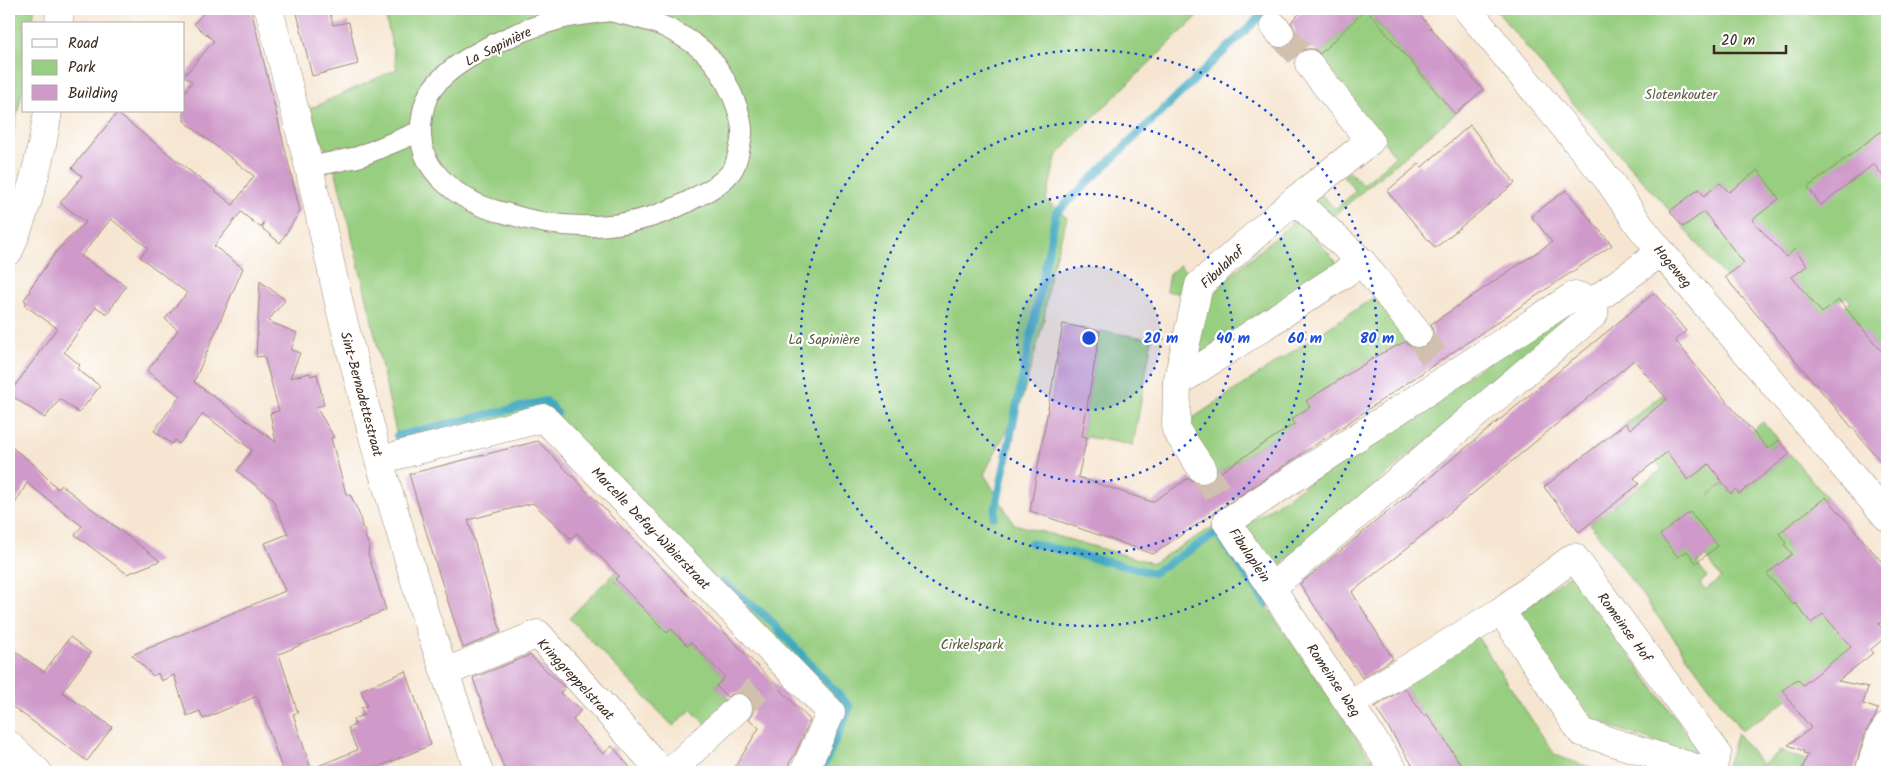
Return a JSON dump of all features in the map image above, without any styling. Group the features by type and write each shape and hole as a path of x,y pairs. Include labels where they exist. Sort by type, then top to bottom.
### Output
{"street":[{"path":"59,22 60,9"},
{"name":"Sint-Bernadettestraat","path":"269,9 309,168 340,312 379,460 426,618 479,772"},
{"name":"Hogeweg","path":"1466,9 1610,182 1640,226 1661,252 1887,517"},
{"name":"La Sapinière","path":"610,11 666,27 704,52 724,78 736,107 743,131 734,167 715,186 691,201 649,218 622,224 590,227 551,225 522,219 479,205 446,186 426,158 421,143 421,131 428,96 450,70 502,40 532,28 560,19 610,11"},
{"name":"Fibulahof","path":"1202,469 1176,430 1177,383 1199,285 1295,200 1370,141 1309,64"},
{"path":"9,251 32,189 48,112"},
{"path":"309,168 358,157 421,131"},
{"path":"1295,200 1362,262 1418,333"},
{"path":"1594,300 1661,252"},
{"path":"1177,383 1362,262"},
{"name":"Fibulaplein","path":"1575,295 1594,300 1594,314 1272,588 1226,513 1443,371 1575,295"},
{"name":"Marcelle Defay-Wibierstraat","path":"379,460 544,418 777,671 831,712 804,772"},
{"name":"Romeinse Hof","path":"1350,704 1501,611 1574,557 1717,753 1710,772 1582,732 1501,611"},
{"name":"Romeinse Weg","path":"1272,588 1395,772"},
{"name":"Kringgreppelstraat","path":"446,672 538,634 662,772"},
{"path":"670,772 738,708"},
{"path":"1869,772 1881,736 1887,727"},
{"path":"9,744 38,772"}],"green space":[{"path":"9,9 34,9 33,22 22,22 22,91 13,135 9,132"},
{"name":"La Sapinière","path":"384,9 1205,9 1073,137 1056,157 1046,200 1067,218 1050,274 1044,320 1021,403 984,474 1014,524 1153,563 1213,527 1380,772 814,772 839,710 547,410 399,446 368,303 335,169 307,110 397,69"},
{"path":"1366,9 1375,9 1379,14 1374,19 1455,114 1332,217 1315,199 1321,194 1335,209 1356,191 1343,176 1349,171 1363,185 1396,156 1314,60"},
{"name":"Slotenkouter","path":"1495,9 1887,9 1887,382 1885,385 1884,355 1865,332 1839,340 1859,323 1852,315 1838,325 1832,317 1851,302 1846,296 1822,313 1810,298 1805,301 1788,280 1795,250 1786,257 1772,242 1725,277 1683,227 1729,193 1723,185 1720,183 1704,196 1699,189 1670,211 1572,102"},
{"path":"1297,219 1300,219 1336,262 1337,267 1201,355 1197,349 1202,318 1211,298 1226,279"},
{"path":"1180,265 1191,278 1185,284 1183,294 1166,291 1169,274"},
{"path":"1382,292 1416,343 1411,346 1408,341 1389,353 1386,349 1320,392 1310,407 1291,419 1294,424 1218,474 1184,424"},
{"path":"1572,306 1581,310 1271,573 1244,529 1247,524"},
{"path":"1100,331 1152,339 1133,445 1082,436"},
{"path":"1662,395 1667,399 1687,455 1676,464 1688,480 1763,422 1779,440 1709,495 1724,484 1731,493 1737,488 1741,493 1790,454 1826,497 1779,533 1786,543 1784,544 1792,554 1785,596 1793,605 1834,572 1805,615 1811,623 1838,602 1874,629 1772,711 1741,730 1590,524 1662,469 1626,423","holes":["1706,556 1721,578 1705,590 1700,584 1707,577 1697,564"]},
{"path":"615,572 619,576 615,580 667,632 671,629 687,645 691,642 725,677 716,686 731,700 706,725 691,710 673,726 569,618"},
{"path":"1569,575 1577,583 1701,753 1699,756 1584,717 1520,618 1519,613"},
{"path":"1474,632 1555,755 1603,772 1466,772 1427,714 1424,716 1400,680"},
{"path":"1737,733 1762,765 1780,751 1811,762 1805,762 1801,772 1782,772 1769,768 1771,772 1725,772"}],"building":[{"path":"207,9 251,9 300,211 280,243 263,229 263,222 261,228 241,212 214,246 243,268 194,382 276,442 270,413 279,411 264,356 256,357 260,281 285,300 268,321 297,333 291,350 300,353 290,378 310,373 311,376 317,374 324,405 316,407 334,437 331,438 346,494 351,496 360,516 369,546 368,554 386,610 279,654 298,713 293,714 311,769 357,750 348,728 355,725 353,719 364,715 361,708 367,706 361,690 406,671 431,745 366,772 283,772 257,696 203,719 200,711 187,716 174,675 161,681 158,673 153,676 132,655 285,591 265,543 288,534 272,498 237,471 252,450 203,414 179,444 175,440 172,444 154,431 180,396 147,371 178,330 165,319 187,293 140,257 148,248 111,219 81,256 126,286 107,314 96,307 64,352 80,365 77,369 100,386 79,413 60,399 45,418 9,394 57,328 24,305 27,302 24,300 58,249 86,222 60,203 82,176 72,168 117,113 233,205 254,176 184,121 185,92 192,82 185,75 214,41 194,24"},
{"path":"296,9 329,9 333,25 349,22 358,64 312,76"},
{"path":"1304,9 1366,9 1320,54 1314,49 1306,49 1299,52 1294,58 1285,48 1295,38 1295,30 1291,22"},
{"path":"1366,9 1415,9 1483,90 1455,114"},
{"path":"1470,125 1515,183 1435,248 1387,191 1419,164 1422,167"},
{"path":"1887,127 1887,182 1874,164 1821,205 1808,187"},
{"path":"1758,170 1779,199 1752,220 1786,257 1795,249 1807,266 1792,277 1822,313 1839,300 1887,358 1887,469 1725,277 1744,263 1704,212 1683,227 1670,211 1699,189 1704,196 1720,183 1729,192"},
{"path":"1566,190 1612,245 1153,554 1030,511 1063,324 1100,331 1082,436 1087,437 1078,477 1152,502 1189,478 1196,483 1210,482 1217,472 1218,474 1294,424 1291,419 1310,407 1306,401 1380,354 1405,342 1413,348 1427,346 1433,338 1431,324 1552,242 1531,216"},
{"path":"1654,293 1686,331 1675,340 1696,366 1768,449 1779,440 1790,454 1739,494 1736,489 1731,494 1709,464 1688,480 1667,452 1634,478 1639,484 1579,532 1544,487 1626,423 1630,429 1667,399 1634,360 1352,592 1393,659 1362,678 1300,584"},
{"path":"538,441 810,720 796,752 784,772 732,772 759,728 749,719 753,713 753,705 750,698 742,693 734,693 727,697 716,686 725,677 691,642 688,646 671,629 667,633 615,579 619,576 577,533 571,539 533,503 468,520 501,632 463,648 409,474"},
{"path":"9,445 32,463 58,489 61,485 160,561 127,574 75,535 82,526 27,483 9,514"},
{"path":"1826,497 1887,568 1887,618 1879,624 1887,636 1870,650 1873,653 1838,681 1868,687 1863,704 1878,709 1866,731 1854,772 1801,772 1808,754 1788,745 1811,728 1787,698 1789,697 1783,690 1797,679 1803,685 1851,647 1823,614 1811,623 1767,574 1792,554 1784,544 1786,543 1779,533"},
{"path":"1690,512 1718,546 1696,563 1687,551 1678,557 1660,535"},
{"path":"70,637 91,653 62,692 112,727 87,761 9,704 9,647 44,672"},
{"path":"530,655 565,688 560,693 581,710 573,720 603,754 612,746 634,772 505,772 473,678"},
{"path":"1405,688 1424,716 1427,714 1466,772 1417,772 1375,707"}],"waterway":[{"path":"994,517 1056,213 1268,9"},
{"path":"397,436 546,401 557,413"},
{"path":"1031,543 1153,573 1217,533 1266,604"},
{"path":"722,582 766,616 850,707 821,772"}],"tunnel":[{"path":"1280,33 1309,64"},
{"path":"1418,333 1438,363"},
{"path":"1202,469 1225,505"},
{"path":"738,708 770,678"}],"park label":[{"name":"Cirkelspark","path":"972,644"}]}
